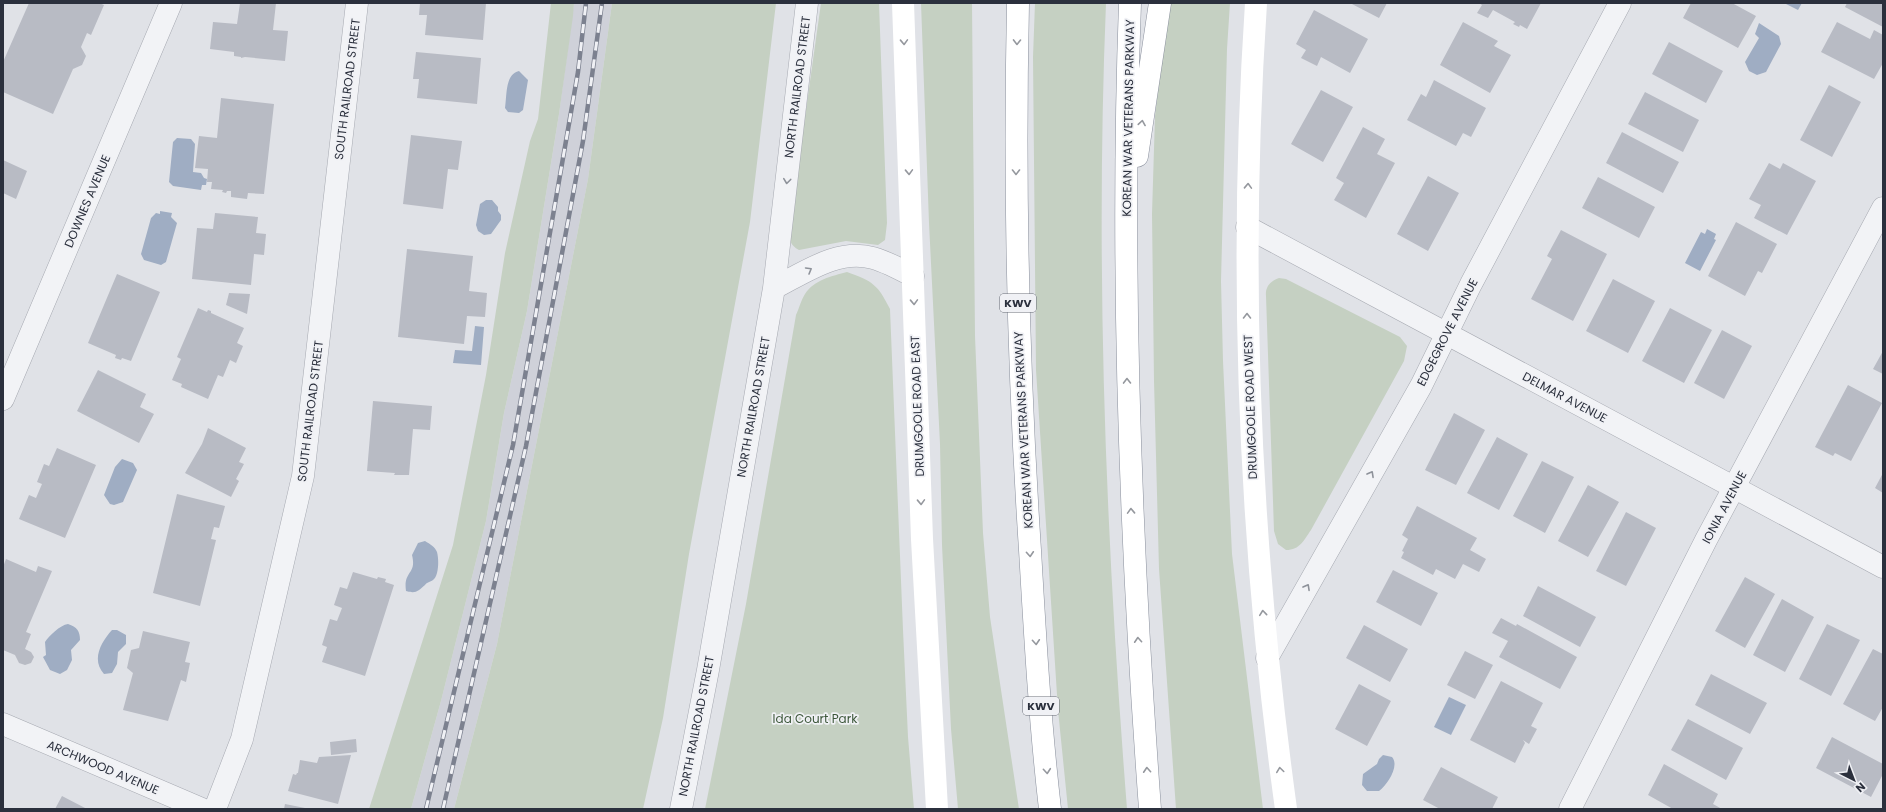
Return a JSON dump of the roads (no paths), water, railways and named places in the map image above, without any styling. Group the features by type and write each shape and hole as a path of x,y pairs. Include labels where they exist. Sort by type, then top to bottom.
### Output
{"main road":[{"name":"DRUMGOOLE ROAD EAST","path":"903,3 922,547 937,809"},
{"name":"KOREAN WAR VETERANS PARKWAY","path":"1018,3 1016,201 1021,401 1033,603 1050,809"},
{"name":"KOREAN WAR VETERANS PARKWAY","path":"1130,3 1126,133 1126,347 1132,533 1150,809"},
{"path":"1126,230 1160,3"},
{"name":"DRUMGOOLE ROAD WEST","path":"1256,3 1250,105 1247,227 1247,327 1250,435 1267,658 1286,809"}],"street":[{"name":"DOWNES AVENUE","path":"3,400 170,3"},
{"name":"SOUTH RAILROAD STREET","path":"215,809 242,740 303,476 357,3"},
{"name":"NORTH RAILROAD STREET","path":"681,809 709,662 774,288 807,3"},
{"name":"EDGEGROVE AVENUE","path":"1267,658 1421,386 1475,277 1620,3"},
{"name":"IONIA AVENUE","path":"1570,809 1734,488 1883,208"},
{"name":"DELMAR AVENUE","path":"1247,227 1883,567"},
{"path":"774,288 816,265 847,257 872,258 888,263 913,276"},
{"name":"ARCHWOOD AVENUE","path":"3,724 202,809"}],"water":[{"path":"1784,3 1802,3 1798,10"},
{"path":"1759,23 1779,36 1781,44 1766,72 1757,75 1749,71 1745,62 1759,38 1755,34"},
{"path":"519,71 528,80 523,110 519,113 508,112 505,108 509,81 514,73"},
{"path":"177,138 191,139 195,144 193,172 201,173 204,178 207,179 206,185 202,185 201,190 173,186 169,182 173,142"},
{"path":"486,200 492,200 498,207 501,220 491,234 484,235 478,231 476,225 480,204"},
{"path":"160,211 172,213 171,217 177,223 166,262 161,265 144,260 141,254 151,218 156,213 160,214"},
{"path":"1707,229 1716,234 1714,239 1716,240 1700,271 1685,263 1701,232 1705,234"},
{"path":"475,326 484,327 481,365 453,363 455,350 472,351"},
{"path":"122,459 133,463 137,470 123,502 114,505 110,504 104,495 115,467"},
{"path":"425,541 434,547 437,552 438,563 435,578 417,591 406,591 406,579 413,566 412,555 418,543"},
{"path":"68,624 74,626 77,630 80,640 71,650 72,660 67,670 60,674 50,670 43,657 46,655 45,642 58,629"},
{"path":"112,630 117,630 126,635 126,644 118,652 117,664 112,673 104,674 98,663 99,651 104,640"},
{"path":"1449,697 1466,705 1451,735 1434,727"},
{"path":"1383,755 1392,757 1394,761 1394,770 1392,775 1379,791 1367,791 1362,785 1363,774 1377,764"}],"railway":[{"path":"426,809 513,445 578,72 586,3"},
{"path":"443,809 526,446 583,141 602,3"}],"park label":[{"name":"Ida Court Park","path":"815,718"}]}
